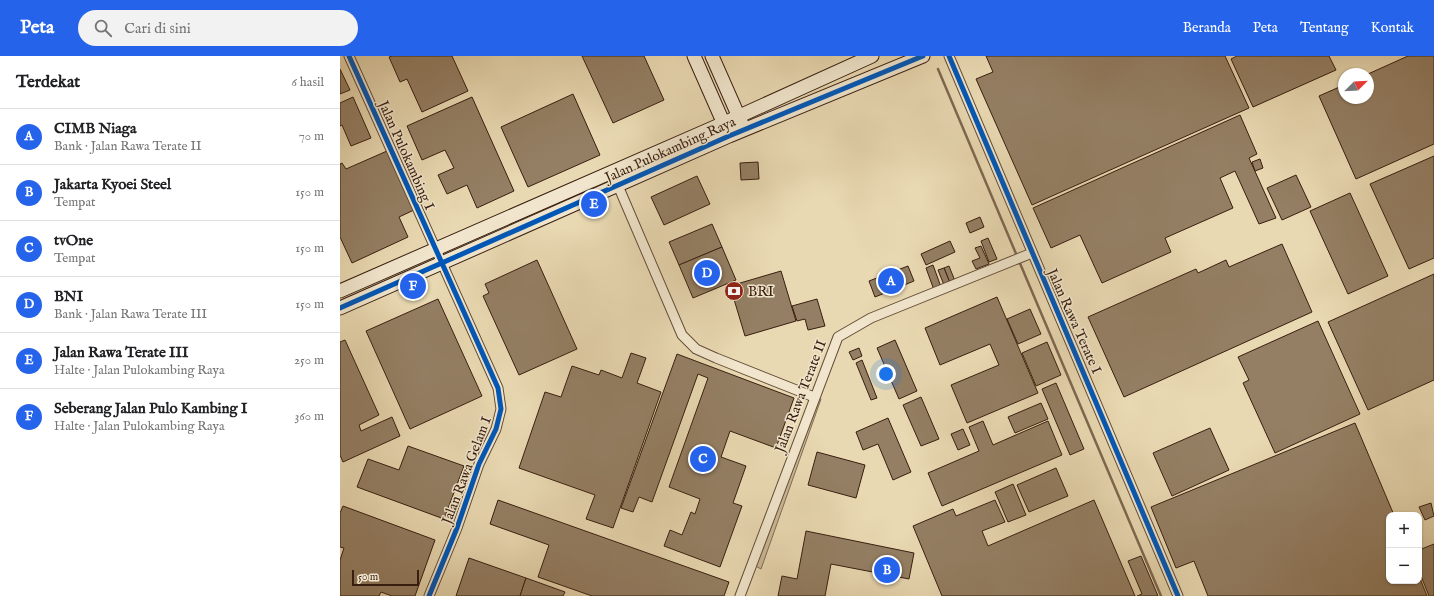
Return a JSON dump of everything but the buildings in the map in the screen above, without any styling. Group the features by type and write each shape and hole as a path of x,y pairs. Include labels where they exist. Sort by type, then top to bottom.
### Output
{"street":[{"name":"Jalan Pulokambing I","path":"350,56 441,264"},
{"path":"694,56 729,136"},
{"path":"712,56 745,129"},
{"name":"Jalan Pulokambing Raya","path":"340,291 724,124 872,56"},
{"name":"Jalan Pulokambing Raya","path":"340,308 745,129 924,56"},
{"name":"Jalan Rawa Terate I","path":"949,56 1028,255 1178,596"},
{"path":"612,172 682,335 696,348 716,358 814,397"},
{"name":"Jalan Rawa Terate II","path":"740,596 814,397 838,337 871,318 1028,255"},
{"name":"Jalan Rawa Gelam I","path":"429,596 457,528 479,464 496,429 501,410 496,381 441,264"}],"shaded area":[{"path":"814,397 821,399 761,569 752,564"}],"waterway":[{"path":"938,69 1017,256"},
{"path":"1019,261 1161,596"}],"cycle path":[{"path":"349,56 498,388 501,409 496,429 479,464 457,528 429,596"},
{"path":"340,308 729,136 923,56"},
{"path":"949,56 1178,596"}],"place":[{"name":"Jalan Rawa Terate III","path":"594,204"},
{"name":"BNI","path":"707,273"},
{"name":"CIMB Niaga","path":"891,281"},
{"name":"Seberang Jalan Pulo Kambing I","path":"413,286"},
{"name":"BRI","path":"734,291"},
{"name":"tvOne","path":"703,459"},
{"name":"Jakarta Kyoei Steel","path":"887,570"}]}
